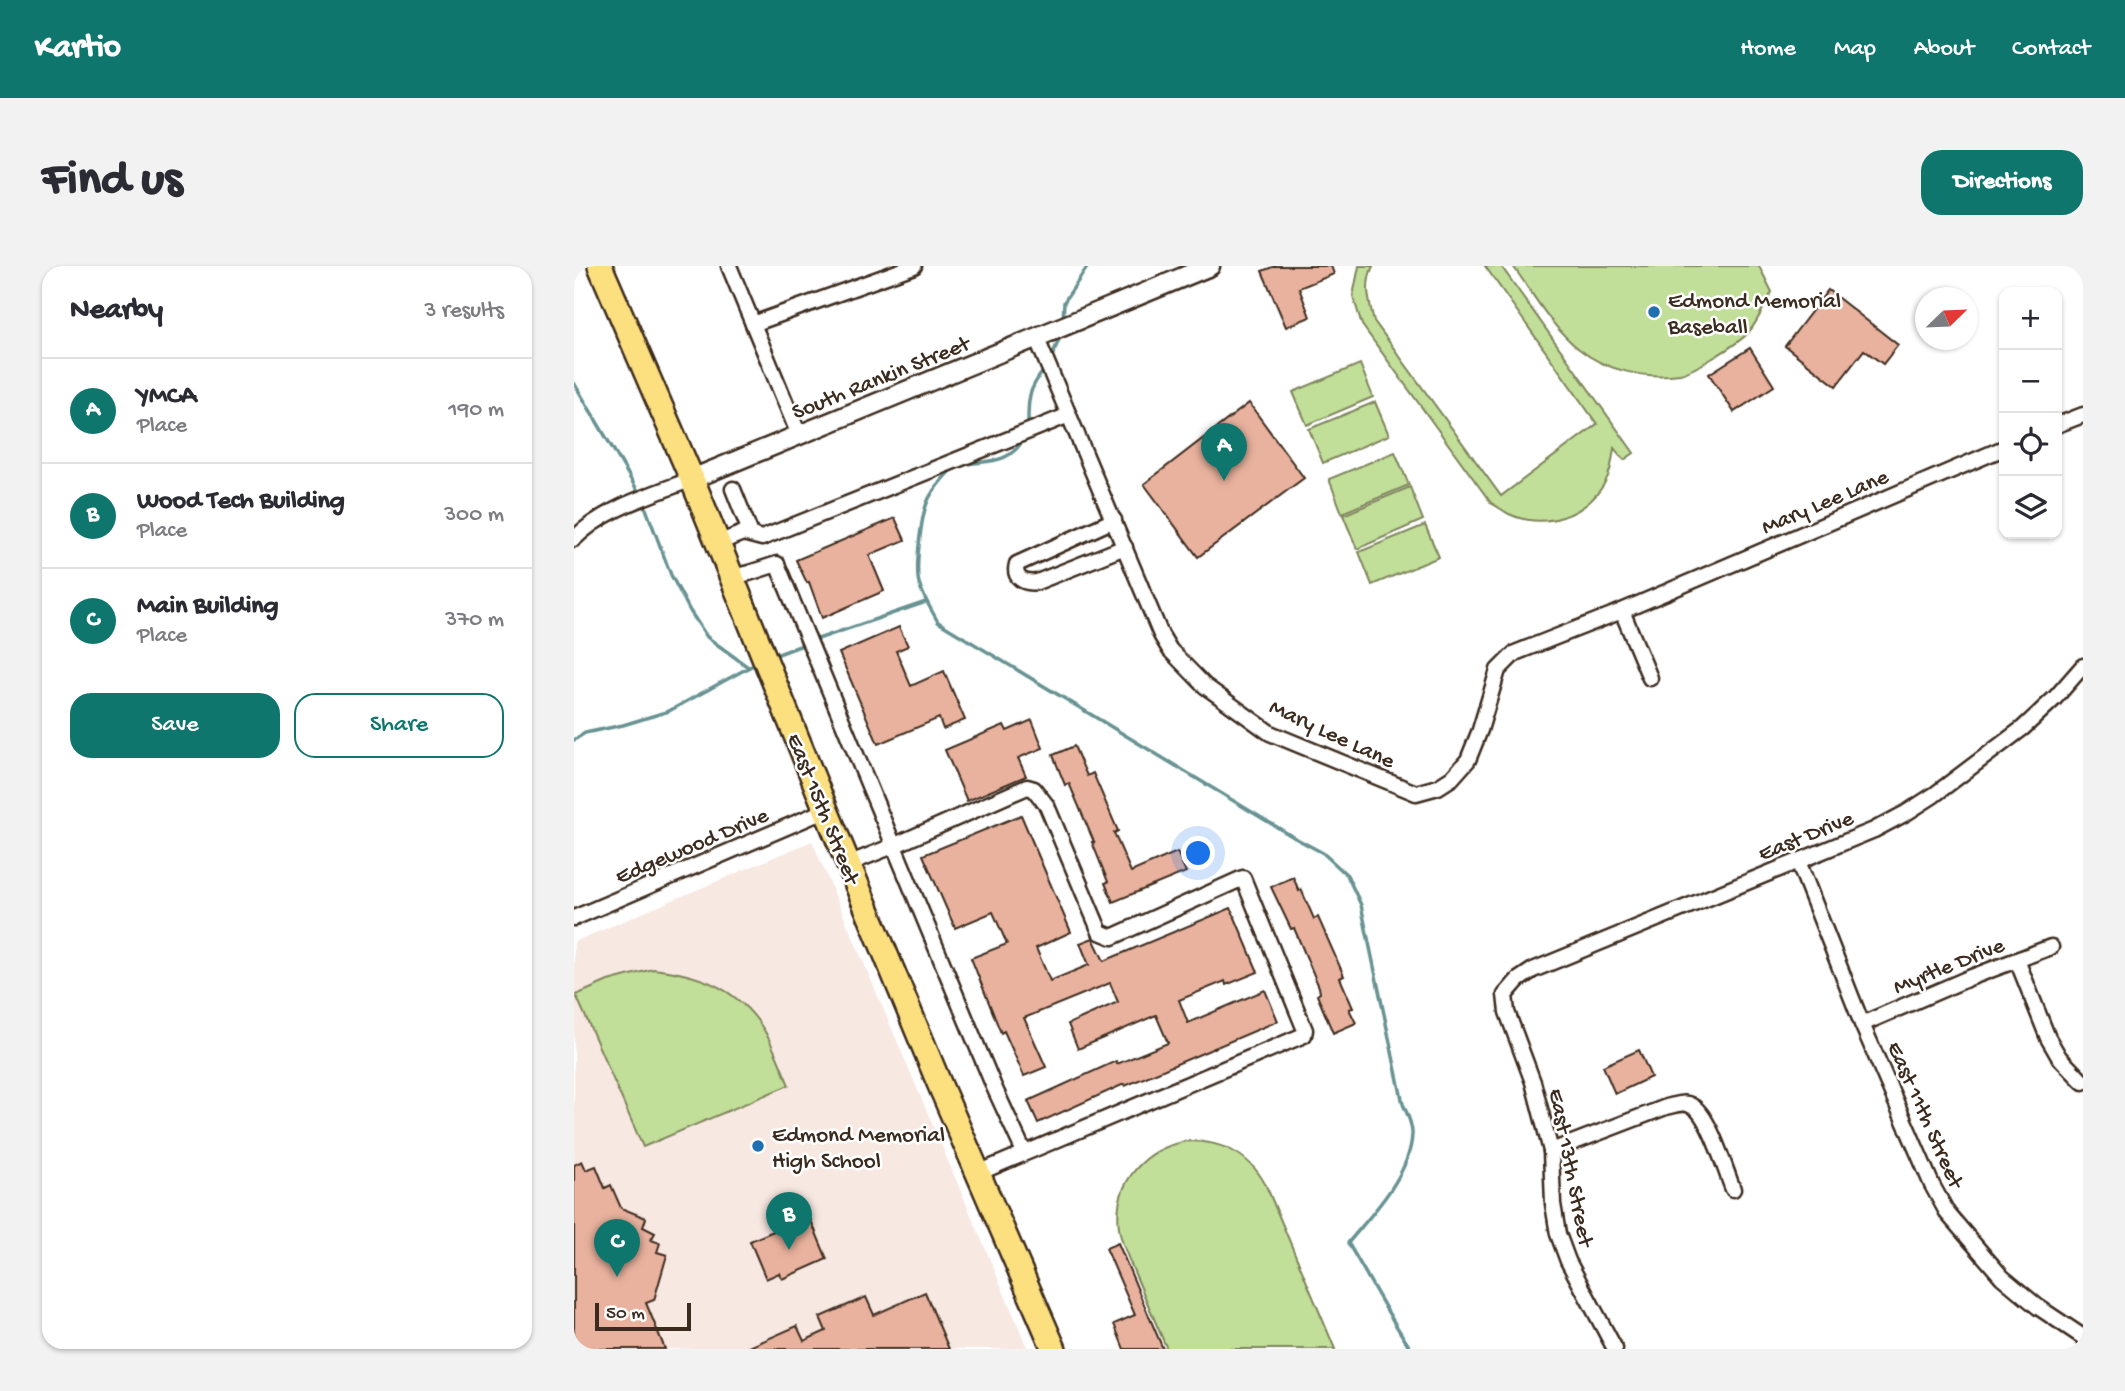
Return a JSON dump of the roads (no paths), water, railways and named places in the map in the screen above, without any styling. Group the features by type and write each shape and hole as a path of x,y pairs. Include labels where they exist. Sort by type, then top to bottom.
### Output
{"main road":[{"name":"East 15th Street","path":"600,266 692,480 825,810 1054,1349"}],"street":[{"path":"729,266 799,435"},
{"path":"753,324 914,266"},
{"name":"South Rankin Street","path":"574,539 586,526 607,514 1210,266"},
{"name":"Mary Lee Lane","path":"1037,339 1161,635 1175,655 1205,686 1270,733 1416,793 1438,787 1452,778 1468,760 1498,670 1515,653 1622,611 1999,450"},
{"path":"718,543 743,533 762,538 1069,415"},
{"path":"2062,423 2083,415"},
{"path":"733,489 751,534"},
{"path":"1114,520 1017,564 1017,576 1022,581 1037,582 1125,547"},
{"path":"732,577 777,564 993,1087 1024,1152"},
{"path":"1622,611 1650,678"},
{"name":"East Drive","path":"1510,988 1533,970 1874,830 1906,813 2023,728 2083,666"},
{"path":"848,864 1027,787 1034,789 1047,806 1100,932 1112,937 1243,878 1305,1030 1304,1035 978,1173"},
{"name":"Edgewood Drive","path":"574,918 825,810"},
{"name":"East 11th Street","path":"1798,861 1862,1024 1932,1185 1948,1214 2002,1277 2038,1307 2083,1337"},
{"name":"Myrtle Drive","path":"1862,1024 2051,947"},
{"path":"2017,960 2048,1038 2060,1057 2083,1082"},
{"name":"East 13th Street","path":"1510,988 1505,995 1507,1012 1534,1082 1551,1151 1553,1204 1558,1234 1567,1261 1615,1349"},
{"path":"1551,1151 1666,1107 1684,1103 1695,1106 1705,1118 1732,1189"}],"waterway":[{"path":"1063,321 1064,302 1088,266"},
{"path":"1050,361 1062,332"},
{"path":"1028,427 1030,397 1034,384 1044,370"},
{"path":"574,383 639,493"},
{"path":"1024,438 1007,456 957,467 949,472 933,491 925,510 919,543 918,576 923,593 938,622 1323,853 1347,875 1361,905 1403,1104 1412,1131 1405,1165 1378,1207 1348,1243 1411,1349"},
{"path":"645,506 671,575 690,611 707,637 748,667"},
{"path":"812,641 926,602"},
{"path":"773,656 805,644"},
{"path":"574,740 585,733 669,711 757,663"}],"place":[{"name":"Edmond Memorial Baseball","path":"1654,312"},
{"name":"YMCA","path":"1224,481"},
{"name":"Edmond Memorial High School","path":"758,1146"},
{"name":"Wood Tech Building","path":"789,1250"},
{"name":"Main Building","path":"617,1277"}]}
